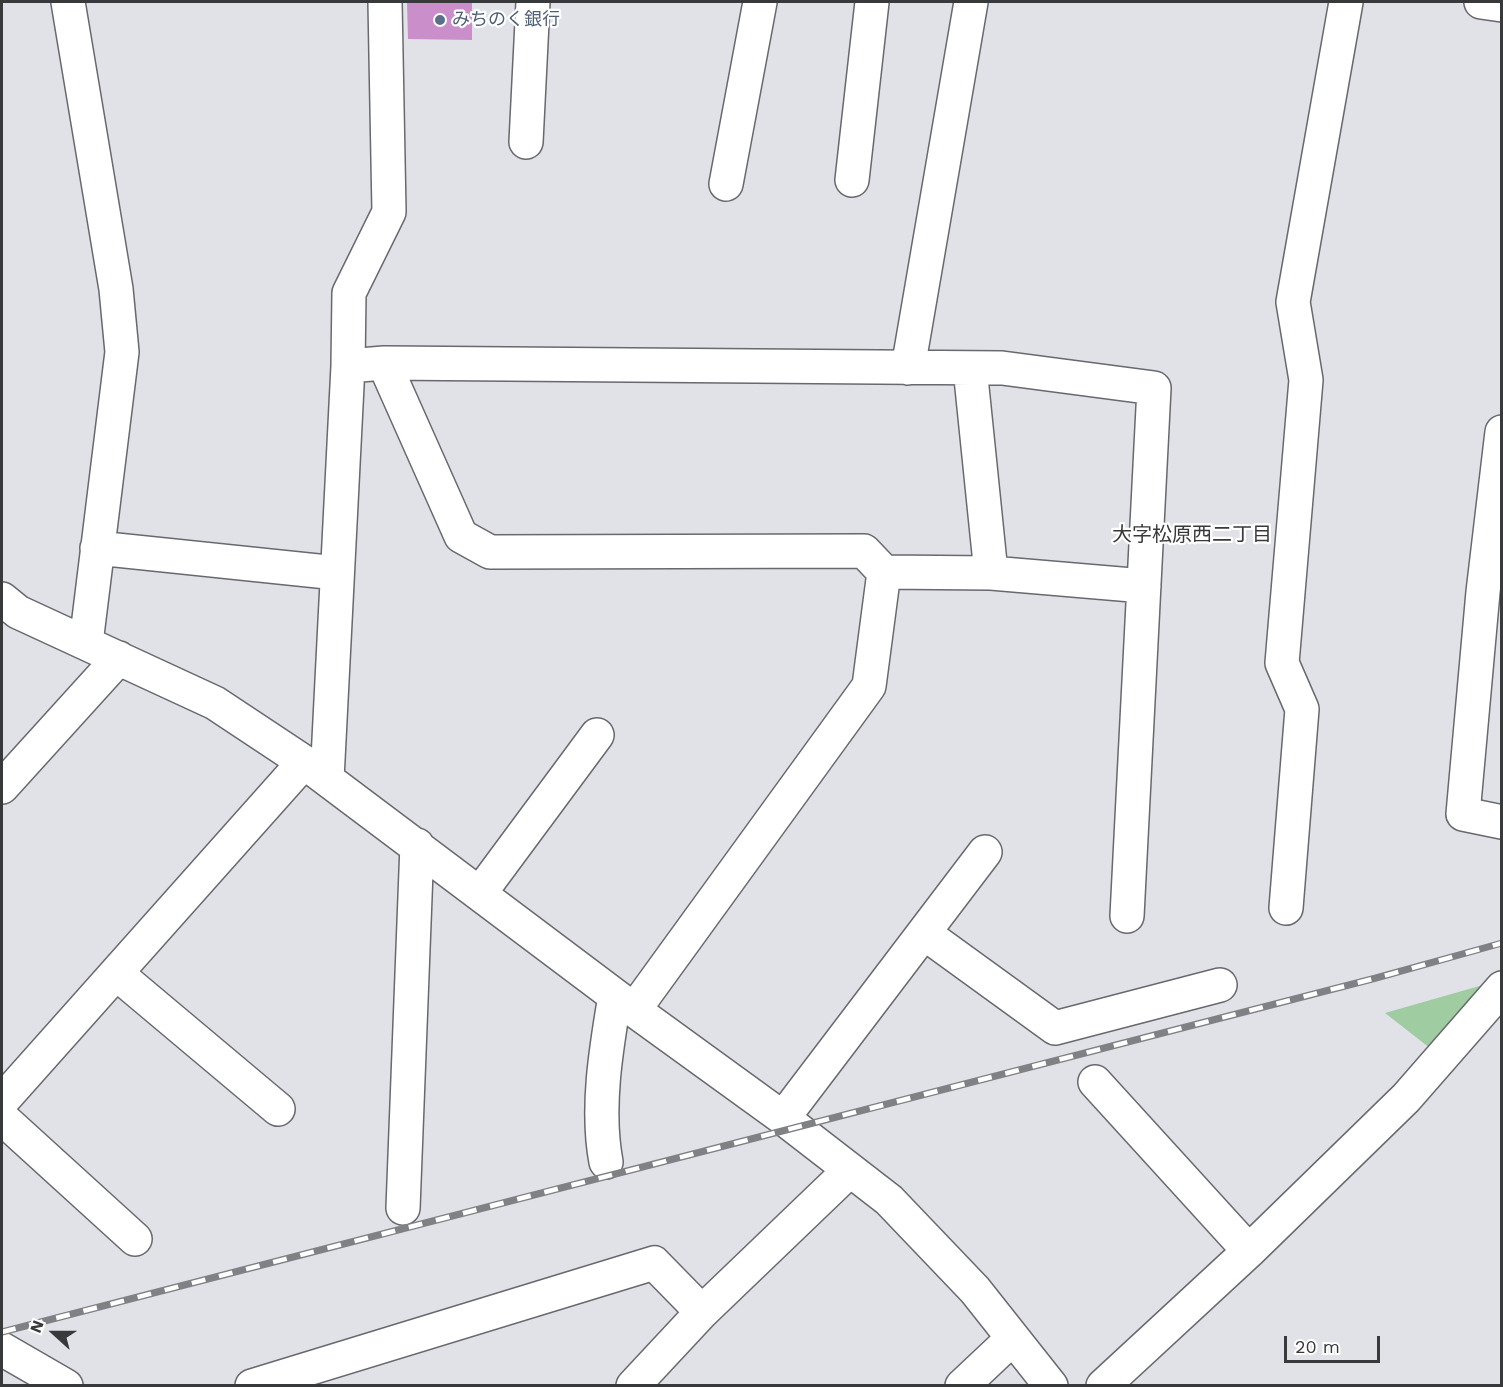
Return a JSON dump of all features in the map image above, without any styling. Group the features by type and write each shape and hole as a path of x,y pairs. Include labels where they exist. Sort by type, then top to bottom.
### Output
{"street":[{"path":"68,2 116,290 122,352 86,643"},
{"path":"2,1101 116,973 315,770 337,573 348,366 349,293 389,212 385,2"},
{"path":"526,142 533,2"},
{"path":"726,184 760,2"},
{"path":"852,180 872,2"},
{"path":"909,368 971,2"},
{"path":"1286,908 1302,709 1282,663 1306,380 1293,302 1346,2"},
{"path":"1481,2 1502,5"},
{"path":"348,366 384,363 1002,368 1154,388 1127,916"},
{"path":"384,363 461,536 490,552 864,551 884,572 991,573 1144,586"},
{"path":"970,368 991,573"},
{"path":"1502,432 1492,594 1462,814 1502,822"},
{"path":"97,548 337,573"},
{"path":"606,1162 601,1137 609,1032 624,1003 869,686 884,572"},
{"path":"7,612 86,643 215,703 315,770 417,845 624,1003 783,1118 889,1200 975,1290 1051,1386"},
{"path":"2,788 119,658"},
{"path":"480,893 597,735"},
{"path":"403,1208 417,845"},
{"path":"783,1118 985,852"},
{"path":"924,933 1055,1028 1220,986"},
{"path":"116,973 278,1109"},
{"path":"1103,1386 1249,1251 1406,1098 1502,987"},
{"path":"1095,1082 1249,1251"},
{"path":"2,1118 135,1239"},
{"path":"633,1386 702,1312 850,1170"},
{"path":"252,1386 654,1263 702,1312"},
{"path":"962,1386 1013,1338"},
{"path":"2,1349 66,1386"}],"green space":[{"path":"1490,983 1435,1052 1385,1013"}],"building":[{"name":"みちのく銀行","path":"407,2 472,2 472,40 408,39"}],"railway":[{"path":"2,1332 1376,978 1502,943"}],"place":[{"name":"みちのく銀行","path":"440,20"}],"district":[{"name":"大字松原西二丁目","path":"1192,535"}]}
